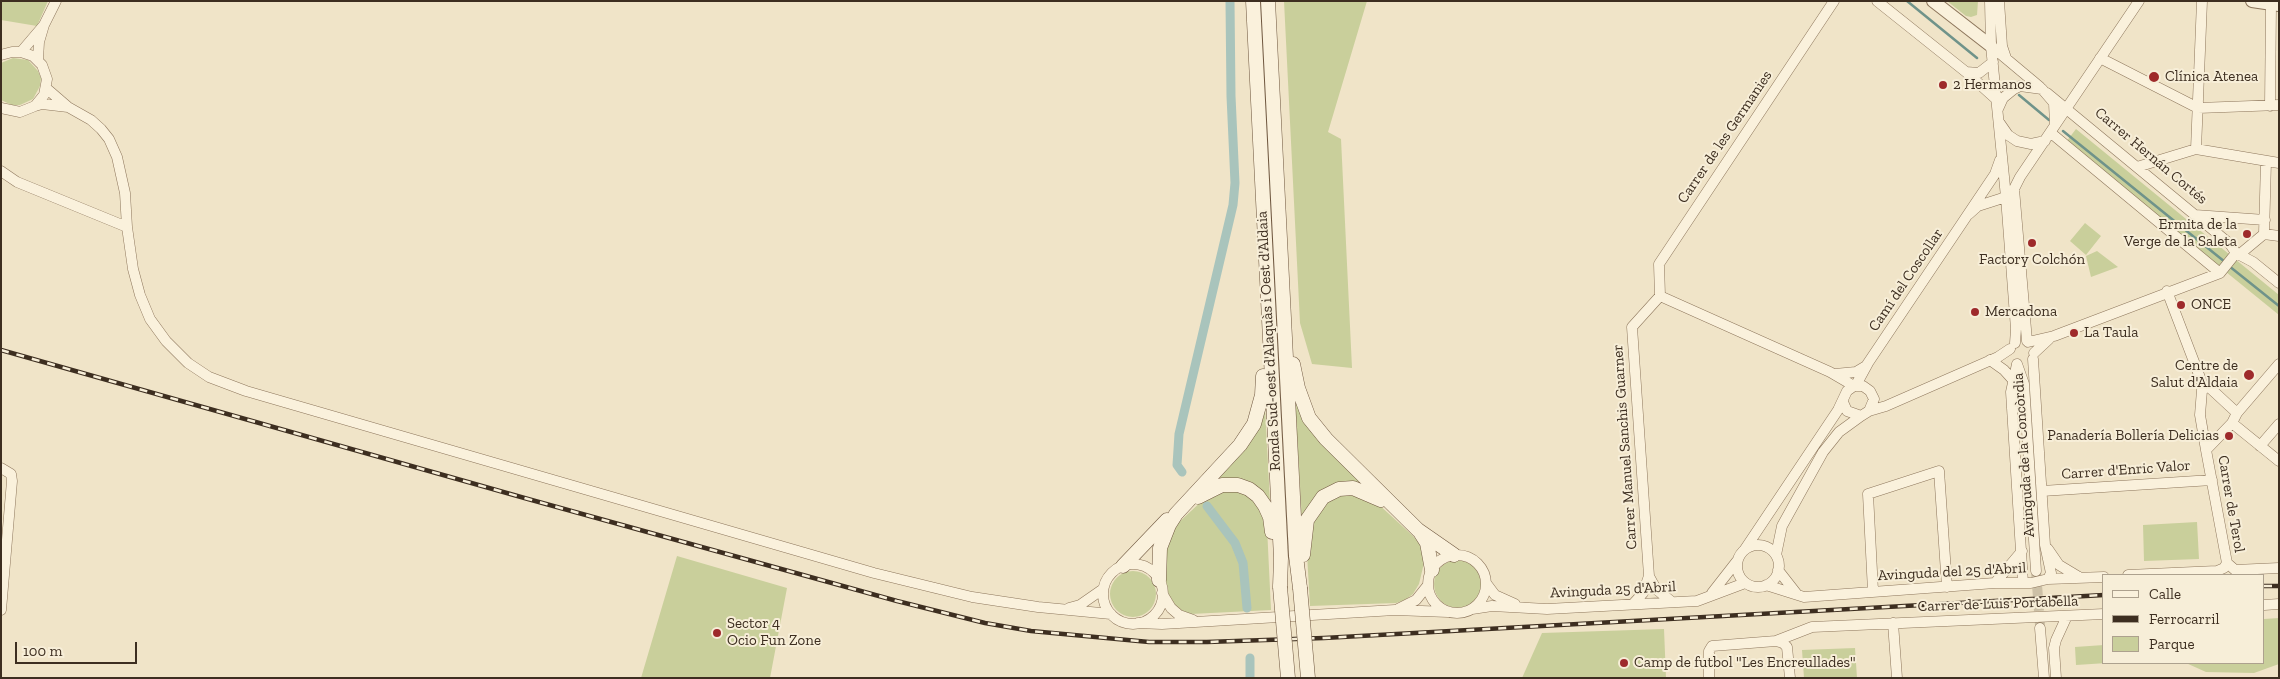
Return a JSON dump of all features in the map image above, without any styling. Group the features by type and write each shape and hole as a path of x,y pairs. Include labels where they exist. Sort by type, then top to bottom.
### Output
{"main road":[{"name":"Ronda Sud-oest d'Alaquàs i Oest d'Aldaia","path":"1252,1 1281,558 1280,587 1288,678"},
{"name":"Ronda Sud-oest d'Alaquàs i Oest d'Aldaia","path":"1268,1 1296,556 1308,678"},
{"path":"1285,348 1292,361 1298,388 1309,418 1326,439 1418,530 1454,555"},
{"path":"1123,566 1162,524 1176,514 1240,445 1254,424 1262,395 1264,368 1270,349"},
{"path":"1186,503 1222,485 1238,485 1254,492 1265,506 1270,517 1275,571 1280,587"},
{"path":"1300,588 1307,520 1319,500 1332,492 1353,488 1390,504"},
{"path":"1161,586 1160,548 1163,537 1176,514"},
{"path":"1418,530 1427,543 1432,570"}],"street":[{"path":"38,60 44,25 56,1"},
{"name":"Carrer de les Germanies","path":"1660,296 1659,264 1834,1"},
{"path":"1877,1 1966,72 1997,104"},
{"name":"Carrer Hernán Cortés","path":"1933,1 2068,108 2195,214 2238,253 2279,283"},
{"path":"1990,1 1991,46 2006,197 2016,329 2013,346 2015,362"},
{"path":"1999,1 2002,46 2006,58"},
{"path":"1972,212 1982,204 2006,197 2014,189 2020,177 2139,1"},
{"path":"2196,150 2202,1"},
{"path":"2100,58 2198,108 2274,106 2275,4 2252,1"},
{"path":"1970,31 1984,29 1991,22"},
{"path":"21,52 44,25"},
{"path":"1,56 12,52 21,52 38,60 45,71 46,88 40,101 35,106"},
{"path":"1966,72 1979,72 1993,62"},
{"path":"1997,104 2020,86 2045,91 2054,102 2050,133"},
{"path":"46,88 68,107 91,120 109,139 122,172 133,269 140,295 150,319 166,341 188,363 209,377 228,386 874,573 972,597 1111,614 1123,622 1138,624 1202,622 1395,610 1464,612 1472,609 1482,598 1486,583 1480,566 1473,560 1454,555 1438,562 1432,570 1428,585 1416,600 1395,610"},
{"path":"1,108 12,112 28,110 42,104 68,107"},
{"path":"3,119 12,112"},
{"path":"1999,122 2003,130 2018,141 2031,144 2050,133"},
{"path":"2050,133 2220,273"},
{"path":"2137,167 2196,150 2279,163"},
{"name":"Camí del Coscollar","path":"1855,386 1867,364 1972,212 1995,174 2001,154"},
{"path":"2264,234 2266,161"},
{"path":"1,171 17,182 127,227"},
{"path":"2014,189 2028,342 2033,346 2032,358"},
{"path":"1972,212 1992,206 2007,214"},
{"path":"2195,214 2265,220"},
{"path":"1833,373 1844,398 1847,411 1865,413 1990,360 2013,346 2054,336 2167,291 2220,273 2238,253 2264,234 2279,236"},
{"path":"2167,291 2204,388 2210,388 2238,412"},
{"path":"1660,296 1833,373 1885,400 1897,401"},
{"name":"Carrer Manuel Sanchis Guarner","path":"1633,604 1643,594 1649,576 1632,327 1660,296"},
{"path":"1990,360 2015,362 2032,358 2042,344 2054,336"},
{"name":"Avinguda de la Concòrdia","path":"2024,384 2032,358"},
{"name":"Avinguda de la Concòrdia","path":"2032,358 2046,545 2051,571 2048,579"},
{"name":"Avinguda de la Concòrdia","path":"1990,360 2004,370 2013,380"},
{"name":"Avinguda de la Concòrdia","path":"2015,362 2011,392 2023,583"},
{"name":"Avinguda de la Concòrdia","path":"2015,362 2024,384 2036,571"},
{"path":"1801,596 1792,590 1778,570 1776,555 1782,526 1823,452 1839,432 1865,413 1873,403 1867,364 1856,372 1833,373"},
{"path":"2206,450 2232,423 2238,412 2279,364"},
{"path":"1710,596 1737,561 1844,398 1855,386"},
{"name":"Carrer de Terol","path":"2204,388 2200,415 2227,563"},
{"path":"2232,423 2279,461"},
{"path":"2260,446 2279,424"},
{"path":"1,468 11,474 12,481 1,610"},
{"path":"1873,592 1868,494 1939,470 1947,586"},
{"name":"Carrer d'Enric Valor","path":"2042,491 2212,480"},
{"path":"1745,549 1762,545 1776,555"},
{"path":"2046,545 2059,565 2070,573 2082,578"},
{"name":"Avinguda de la Concòrdia","path":"1995,583 2022,551"},
{"path":"1737,561 1737,571 1745,583 1756,587 1766,585 1774,579 1778,570"},
{"path":"2150,574 2217,571 2224,568 2227,563 2235,570 2279,568"},
{"path":"1111,614 1103,598 1103,589 1110,575 1123,566 1139,565 1154,573 1171,608 1180,615 1202,622"},
{"path":"1649,576 1656,589 1672,602"},
{"name":"Avinguda del 25 d'Abril","path":"1766,585 1801,596 2102,577"},
{"name":"Avinguda 25 d'Abril","path":"1486,583 1495,595 1518,606"},
{"name":"Avinguda 25 d'Abril","path":"1472,609 1492,606 1518,606 1546,609 1700,600 1745,583"},
{"path":"1428,585 1434,602 1448,612"},
{"path":"1138,624 1151,618 1156,613 1162,600 1161,586"},
{"path":"1060,609 1080,605 1103,589"},
{"path":"2265,605 2279,604"},
{"name":"Carrer de Luis Portabella","path":"1709,678 1709,651 1712,646 1776,641 1812,627 2102,614"},
{"path":"2056,678 2054,648 2067,616"},
{"path":"1893,623 1897,678"},
{"path":"2040,628 2044,678"},
{"path":"1776,641 1783,643 1786,647 1790,678"}],"green space":[{"path":"1,1 48,1 37,26 1,20"},
{"path":"1284,1 1367,1 1328,132 1341,139 1352,368 1312,364 1300,323"},
{"path":"1947,1 1978,1 1977,15 1966,16"},
{"path":"13,58 28,60 38,71 41,78 40,86 33,99 20,105 12,105 1,100 1,63"},
{"path":"2076,129 2279,295 2279,315 2066,142"},
{"path":"2085,223 2101,236 2086,255 2070,241"},
{"path":"2097,251 2118,267 2091,277 2086,256"},
{"path":"1295,399 1371,487 1316,497 1307,508 1302,522"},
{"path":"1265,407 1270,503 1264,497 1211,484"},
{"path":"1223,490 1242,491 1256,501 1267,527 1271,610 1191,614 1182,612 1174,605 1169,596 1162,566 1163,552 1175,526 1206,497"},
{"path":"1344,493 1376,502 1413,536 1422,547 1425,559 1419,584 1413,594 1405,600 1396,603 1310,606 1307,554 1309,530 1318,508"},
{"path":"2197,522 2199,559 2144,561 2143,525"},
{"name":"Sector 4 Ocio Fun Zone","path":"677,556 787,588 770,678 641,678"},
{"path":"1453,560 1463,560 1475,567 1482,579 1482,589 1475,601 1463,608 1453,608 1445,604 1438,597 1434,589 1434,579 1438,571 1445,564"},
{"path":"1133,571 1146,575 1152,581 1156,594 1152,607 1146,613 1133,617 1120,613 1114,607 1110,594 1114,581 1120,575"},
{"path":"2279,618 2279,664 2254,673 2206,672 2188,664 2265,664 2265,619"},
{"path":"1664,629 1666,678 1522,678 1542,633"},
{"path":"2102,645 2102,663 2076,665 2075,647"},
{"path":"1855,648 1857,678 1804,678 1802,650"}],"waterway":[{"path":"1182,472 1177,465 1179,434 1233,205 1235,183 1231,96 1230,1"},
{"path":"1907,1 1977,58"},
{"path":"2019,95 2049,120"},
{"path":"2063,131 2225,262"},
{"path":"2229,266 2279,306"},
{"path":"1207,506 1235,543 1243,563 1247,608"},
{"path":"1250,658 1250,678"}],"tunnel":[{"path":"2036,571 2040,625"}],"railway":[{"path":"1,350 897,601 985,623 1031,631 1149,642 1207,642 1324,638 2102,595"},
{"path":"2265,586 2279,586"}],"place":[{"name":"Clínica Atenea","path":"2154,77"},
{"name":"2 Hermanos","path":"1943,85"},
{"name":"Ermita de la Verge de la Saleta","path":"2247,234"},
{"name":"Factory Colchón","path":"2032,243"},
{"name":"ONCE","path":"2181,305"},
{"name":"Mercadona","path":"1975,312"},
{"name":"La Taula","path":"2074,333"},
{"name":"Centre de Salut d'Aldaia","path":"2249,375"},
{"name":"Panadería Bollería Delicias","path":"2229,436"},
{"name":"Sector 4 Ocio Fun Zone","path":"717,633"},
{"name":"Camp de futbol \"Les Encreullades\"","path":"1624,663"}]}
